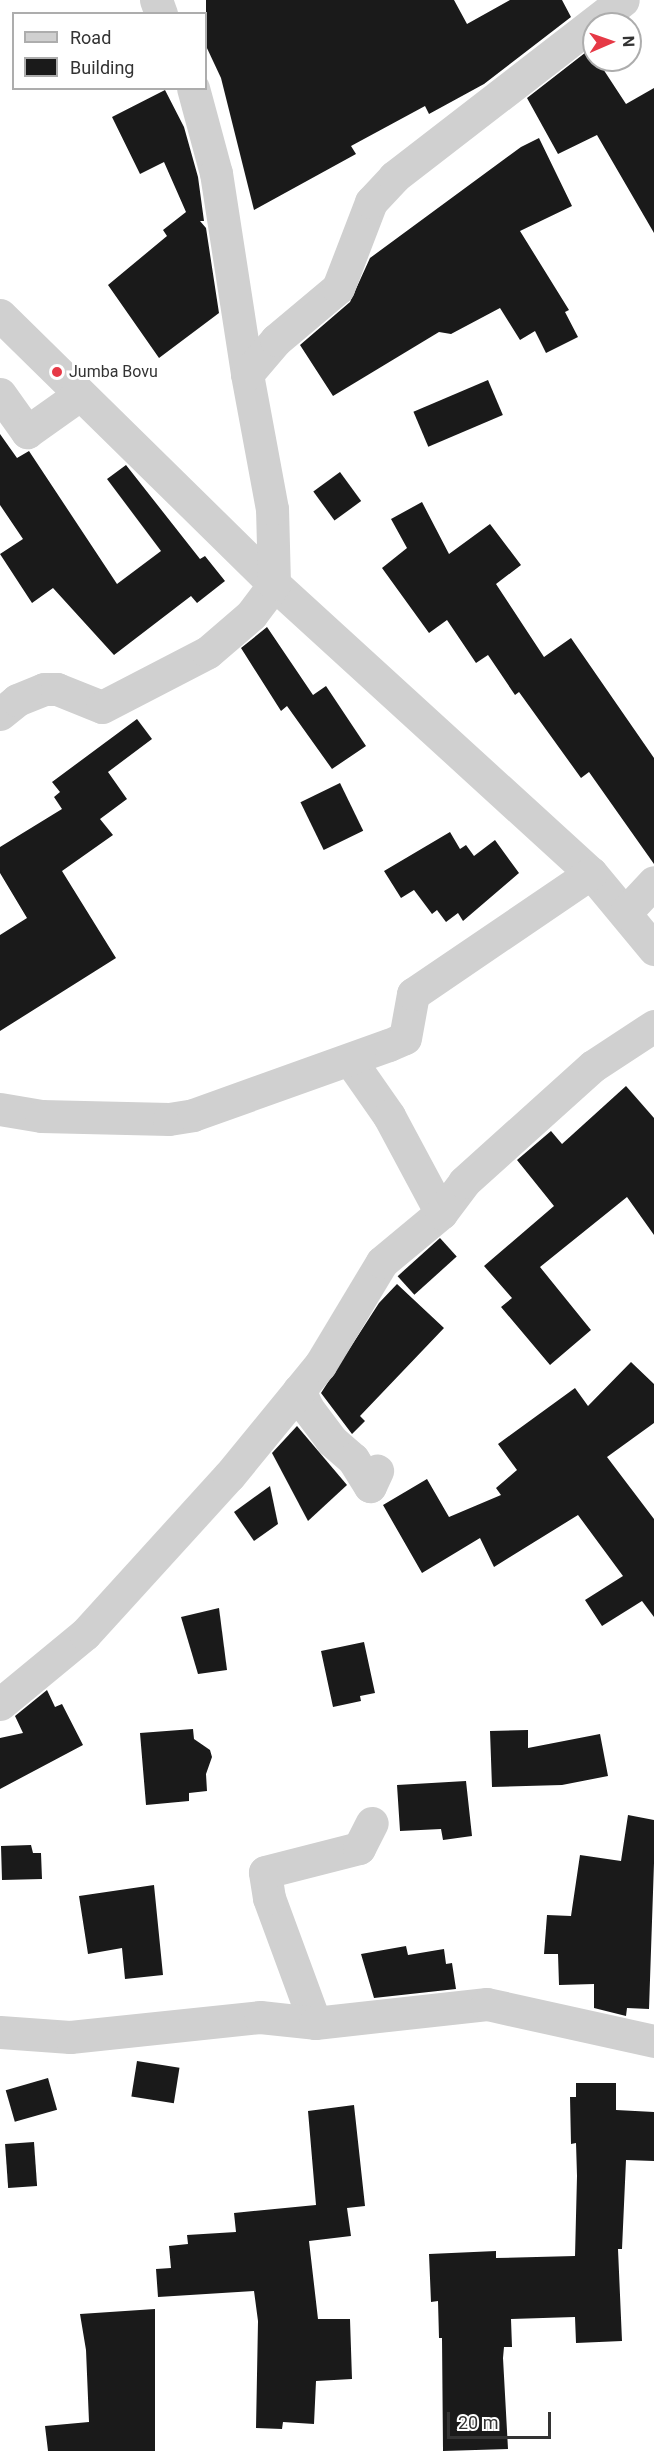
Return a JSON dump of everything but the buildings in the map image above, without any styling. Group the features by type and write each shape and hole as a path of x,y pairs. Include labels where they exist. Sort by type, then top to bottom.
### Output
{"street":[{"path":"248,374 276,340 338,288 370,202 394,177 591,10 623,0"},
{"path":"0,714 17,700 44,688 57,689 102,707 208,652 251,615 274,584 272,509 216,173 194,90"},
{"path":"0,315 274,584 591,873 654,949"},
{"path":"0,394 27,432 79,395"},
{"path":"0,1109 41,1116 169,1119 193,1116 350,1060 405,1038 413,994 591,873"},
{"path":"625,913 654,882"},
{"path":"0,1704 84,1634 229,1476 320,1365 382,1262 441,1213 464,1182 593,1066 654,1026"},
{"path":"350,1060 389,1116 441,1213"},
{"path":"299,1390 308,1409 331,1440 353,1459 370,1486 377,1471"},
{"path":"315,2023 269,1898 265,1872 359,1848 372,1823"},
{"path":"0,2032 70,2037 260,2017 315,2023 487,2004 654,2041"}],"place":[{"name":"Jumba Bovu","path":"57,372"}]}
